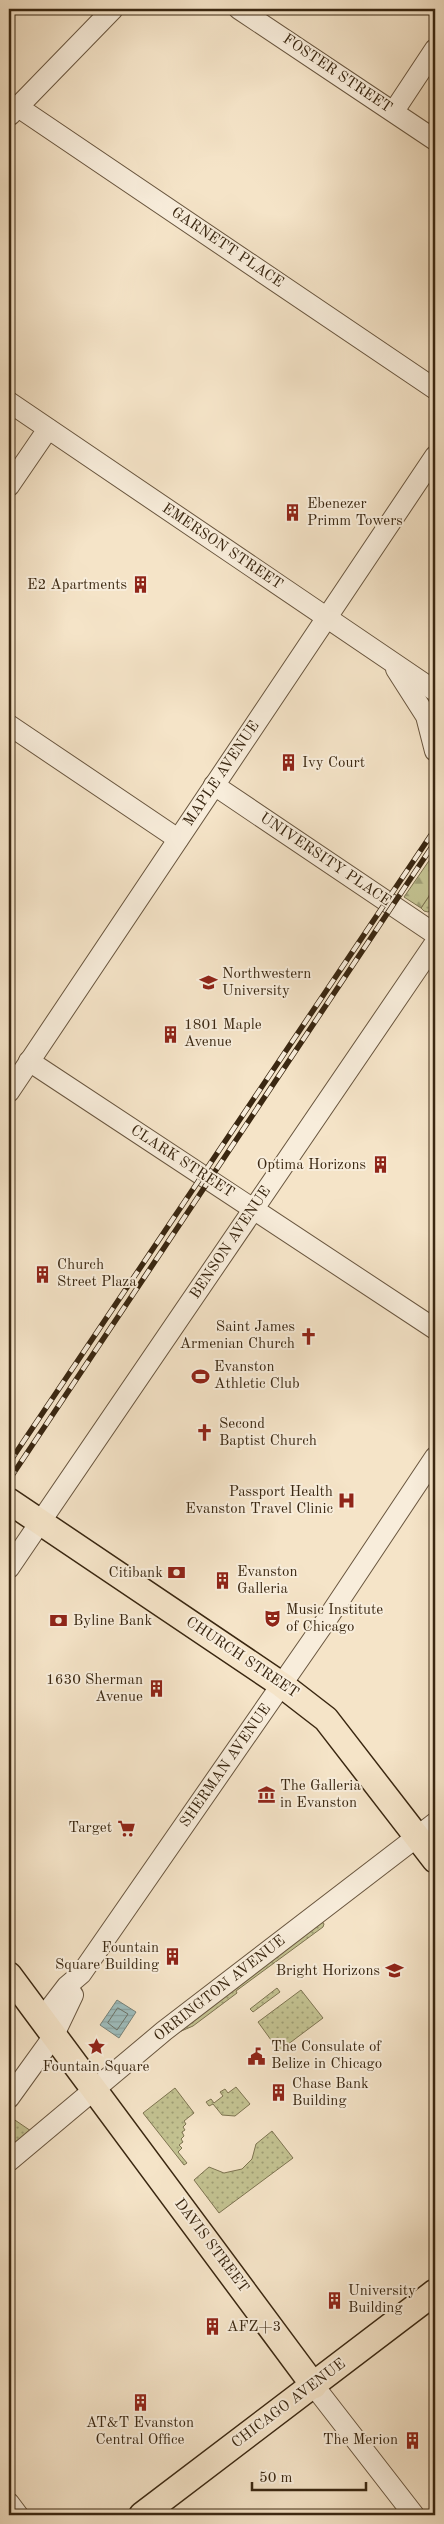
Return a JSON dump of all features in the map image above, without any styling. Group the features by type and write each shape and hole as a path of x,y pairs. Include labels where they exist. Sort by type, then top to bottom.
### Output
{"main road":[{"name":"CHURCH STREET","path":"9,1501 282,1685 326,1719 426,1829 435,1860"},
{"name":"DAVIS STREET","path":"9,1976 314,2386"},
{"name":"CHICAGO AVENUE","path":"142,2515 314,2386 435,2292"}],"street":[{"path":"13,112 113,9"},
{"name":"FOSTER STREET","path":"239,9 435,140"},
{"path":"394,112 435,49"},
{"name":"GARNETT PLACE","path":"13,112 435,389"},
{"name":"EMERSON STREET","path":"9,402 435,691"},
{"path":"9,486 48,428"},
{"name":"MAPLE AVENUE","path":"9,1092 435,456"},
{"path":"391,661 426,716 435,750"},
{"path":"9,725 178,839"},
{"name":"UNIVERSITY PLACE","path":"214,785 435,934"},
{"name":"BENSON AVENUE","path":"9,1568 435,943"},
{"name":"CLARK STREET","path":"29,1061 435,1329"},
{"name":"SHERMAN AVENUE","path":"9,2098 47,2028 72,1998 81,1974 282,1685 435,1457"},
{"name":"ORRINGTON AVENUE","path":"9,2161 164,2031 426,1829"},
{"name":"DAVIS STREET","path":"314,2386 414,2515"},
{"path":"9,2503 18,2515"}],"green space":[{"path":"435,852 435,887 421,908 404,897"},
{"path":"435,887 435,908 428,912 424,911 421,908"},
{"path":"322,1921 323,1927 236,1991 237,1993 193,2026 179,2032"},
{"path":"277,1988 280,1992 253,2012 250,2009"},
{"path":"301,1990 323,2018 279,2051 258,2022"},
{"path":"236,2087 250,2104 235,2116 222,2115 213,2104 209,2106 206,2102 211,2099 214,2103 223,2096 220,2092 225,2089 228,2093"},
{"path":"175,2088 194,2113 184,2121 186,2124 183,2127 185,2130 182,2132 184,2136 181,2139 183,2142 179,2145 182,2148 178,2152 187,2163 184,2165 143,2113"},
{"path":"9,2116 31,2131 9,2150"},
{"path":"272,2131 293,2158 219,2213 194,2180 209,2167 224,2173 242,2169 252,2159 256,2144"}],"water":[{"path":"117,2000 136,2012 119,2038 100,2025"}],"railway":[{"path":"9,1463 435,829"},
{"path":"9,1480 435,842"}],"place":[{"name":"Ebenezer Primm Towers","path":"293,513"},
{"name":"E2 Apartments","path":"141,585"},
{"name":"Ivy Court","path":"288,763"},
{"name":"Northwestern University","path":"208,983"},
{"name":"1801 Maple Avenue","path":"170,1034"},
{"name":"Optima Horizons","path":"380,1165"},
{"name":"Church Street Plaza","path":"43,1274"},
{"name":"Saint James Armenian Church","path":"309,1336"},
{"name":"Evanston Athletic Club","path":"200,1376"},
{"name":"Second Baptist Church","path":"205,1433"},
{"name":"Passport Health Evanston Travel Clinic","path":"347,1501"},
{"name":"Citibank","path":"177,1573"},
{"name":"Evanston Galleria","path":"223,1581"},
{"name":"Music Institute of Chicago","path":"272,1619"},
{"name":"Byline Bank","path":"59,1621"},
{"name":"1630 Sherman Avenue","path":"157,1689"},
{"name":"The Galleria in Evanston","path":"266,1795"},
{"name":"Target","path":"126,1828"},
{"name":"Fountain Square Building","path":"173,1957"},
{"name":"Bright Horizons","path":"394,1971"},
{"name":"Fountain Square","path":"96,2046"},
{"name":"The Consulate of Belize in Chicago","path":"257,2056"},
{"name":"Chase Bank Building","path":"278,2093"},
{"name":"University Building","path":"334,2300"},
{"name":"AFZ+3","path":"213,2327"},
{"name":"AT&T Evanston Central Office","path":"140,2402"},
{"name":"The Merion","path":"412,2440"}]}
